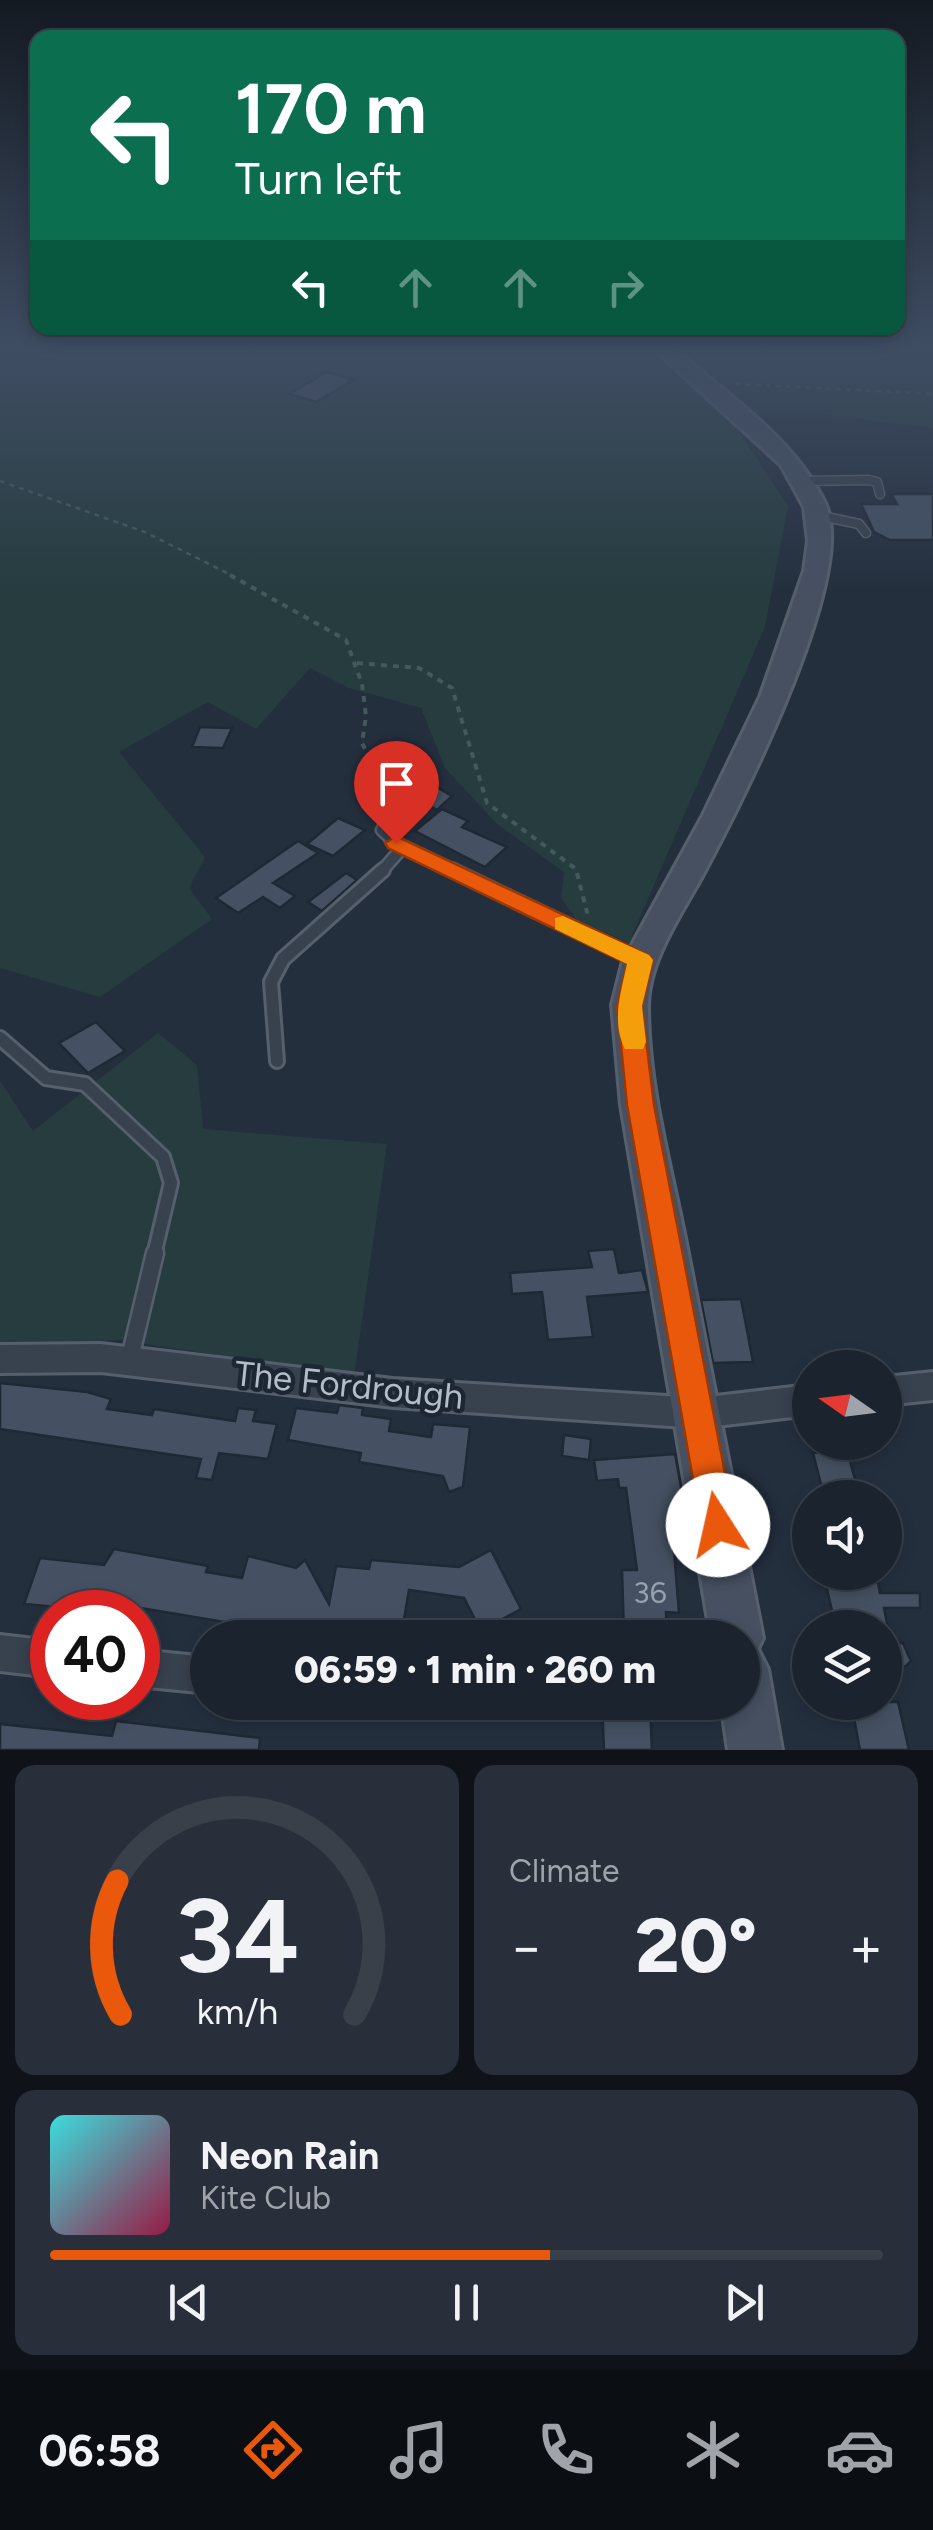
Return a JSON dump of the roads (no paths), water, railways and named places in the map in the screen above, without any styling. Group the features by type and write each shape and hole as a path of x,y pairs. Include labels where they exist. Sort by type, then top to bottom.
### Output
{"street":[{"path":"734,1620 640,1105 630,1006 640,960 718,817 774,697 816,570 820,540 817,515 804,481 756,430"},
{"name":"The Fordrough","path":"0,1359 129,1362 392,1393 699,1413 792,1402"},
{"path":"902,1389 933,1386"},
{"path":"0,1654 30,1657"},
{"path":"160,1671 190,1674"},
{"path":"751,1720 756,1750"}],"lane":[{"path":"804,481 869,480 877,482 880,494"},
{"path":"817,515 859,524 866,533"},
{"path":"396,805 382,830 403,847 640,960"},
{"path":"277,1060 271,982 283,959 370,885 403,847"},
{"path":"0,1038 46,1078 85,1084 163,1157 171,1183 129,1362"}]}
